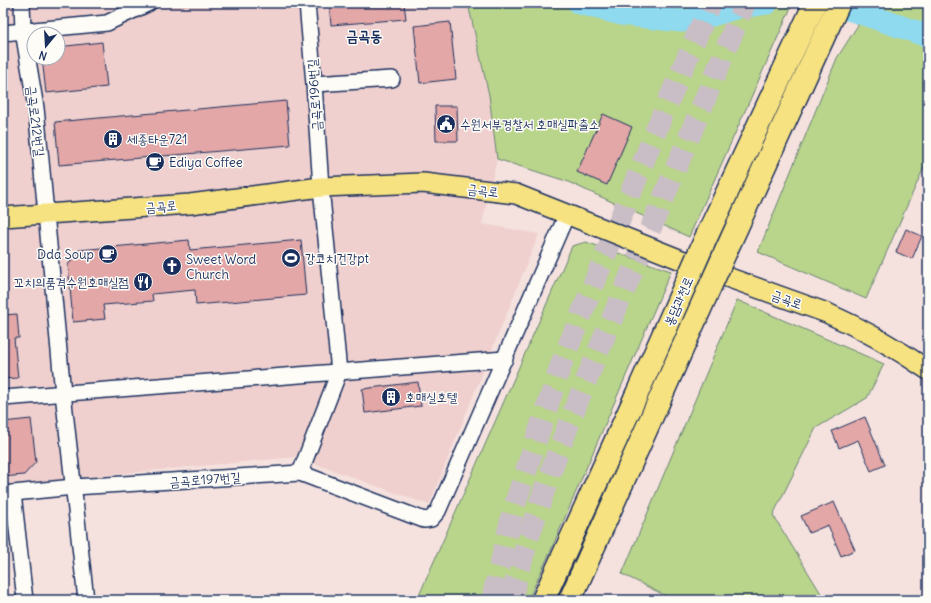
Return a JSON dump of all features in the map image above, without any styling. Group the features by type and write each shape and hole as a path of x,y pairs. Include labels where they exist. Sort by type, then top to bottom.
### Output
{"highway":[{"name":"봉담과천로","path":"543,600 705,240 815,3"},
{"name":"봉담과천로","path":"570,600 729,244 839,3"}],"main road":[{"name":"금곡로","path":"3,217 190,204 321,187 423,183 516,194 699,267 841,319 902,352 928,370"}],"street":[{"name":"금곡로212번길","path":"22,3 23,31 36,108 63,393 86,600"},
{"path":"3,33 108,23 149,3"},
{"name":"금곡로196번길","path":"307,3 321,187"},
{"path":"314,84 392,79"},
{"path":"321,187 339,372 300,473 424,520 431,519 438,511 567,214"},
{"path":"3,398 505,359"},
{"name":"금곡로197번길","path":"8,493 74,487 300,473"},
{"path":"8,493 25,600"}],"shaded area":[{"path":"3,3 463,3 469,8 489,95 497,159 482,224 539,234 429,505 296,457 3,485"}],"green space":[{"path":"463,3 793,3 689,237 566,181 497,159 489,95 469,8"},
{"path":"872,3 928,3 928,158 866,299 758,252 837,58"},
{"path":"586,242 671,271 528,600 417,600 572,246"},
{"path":"737,300 884,364 867,398 816,428 773,515 825,600 674,600 622,574"}],"building":[{"path":"329,3 404,3 406,19 331,25"},
{"path":"450,22 456,79 420,83 414,26"},
{"path":"102,42 107,87 46,93 43,66 66,66 66,46"},
{"path":"286,101 290,145 59,165 55,122"},
{"name":"수원서부경찰서 호매실파출소","path":"435,106 457,106 458,141 436,141"},
{"path":"603,114 632,127 607,185 577,172"},
{"path":"906,229 922,236 912,259 896,252"},
{"path":"189,240 190,250 301,240 306,295 196,305 195,290 152,294 153,301 103,305 105,319 73,322 68,265 79,250"},
{"path":"17,314 19,338 14,338 18,378 3,379 3,315"},
{"name":"호매실호텔","path":"418,382 421,406 365,413 362,389"},
{"path":"865,417 885,465 871,471 858,440 839,448 832,431"},
{"path":"31,419 36,462 24,475 3,477 3,422"},
{"path":"834,502 855,550 841,556 828,525 809,533 801,516"}],"waterway":[{"path":"579,3 621,14 681,21 702,18 739,7 767,3"},
{"path":"826,3 858,12 928,36"}],"tunnel":[{"path":"492,600 514,507 562,362 661,118 711,3"},
{"path":"511,600 535,518 579,397 745,3"}],"place":[{"name":"수원서부경찰서 호매실파출소","path":"446,124"},
{"name":"세종타운721","path":"113,139"},
{"name":"Ediya Coffee","path":"155,162"},
{"name":"Dda Soup","path":"108,254"},
{"name":"강코치건강pt","path":"291,258"},
{"name":"Sweet Word Church","path":"172,266"},
{"name":"꼬치의품격수원호매실점","path":"143,282"},
{"name":"호매실호텔","path":"391,397"}],"district":[{"name":"금곡동","path":"364,36"}]}
